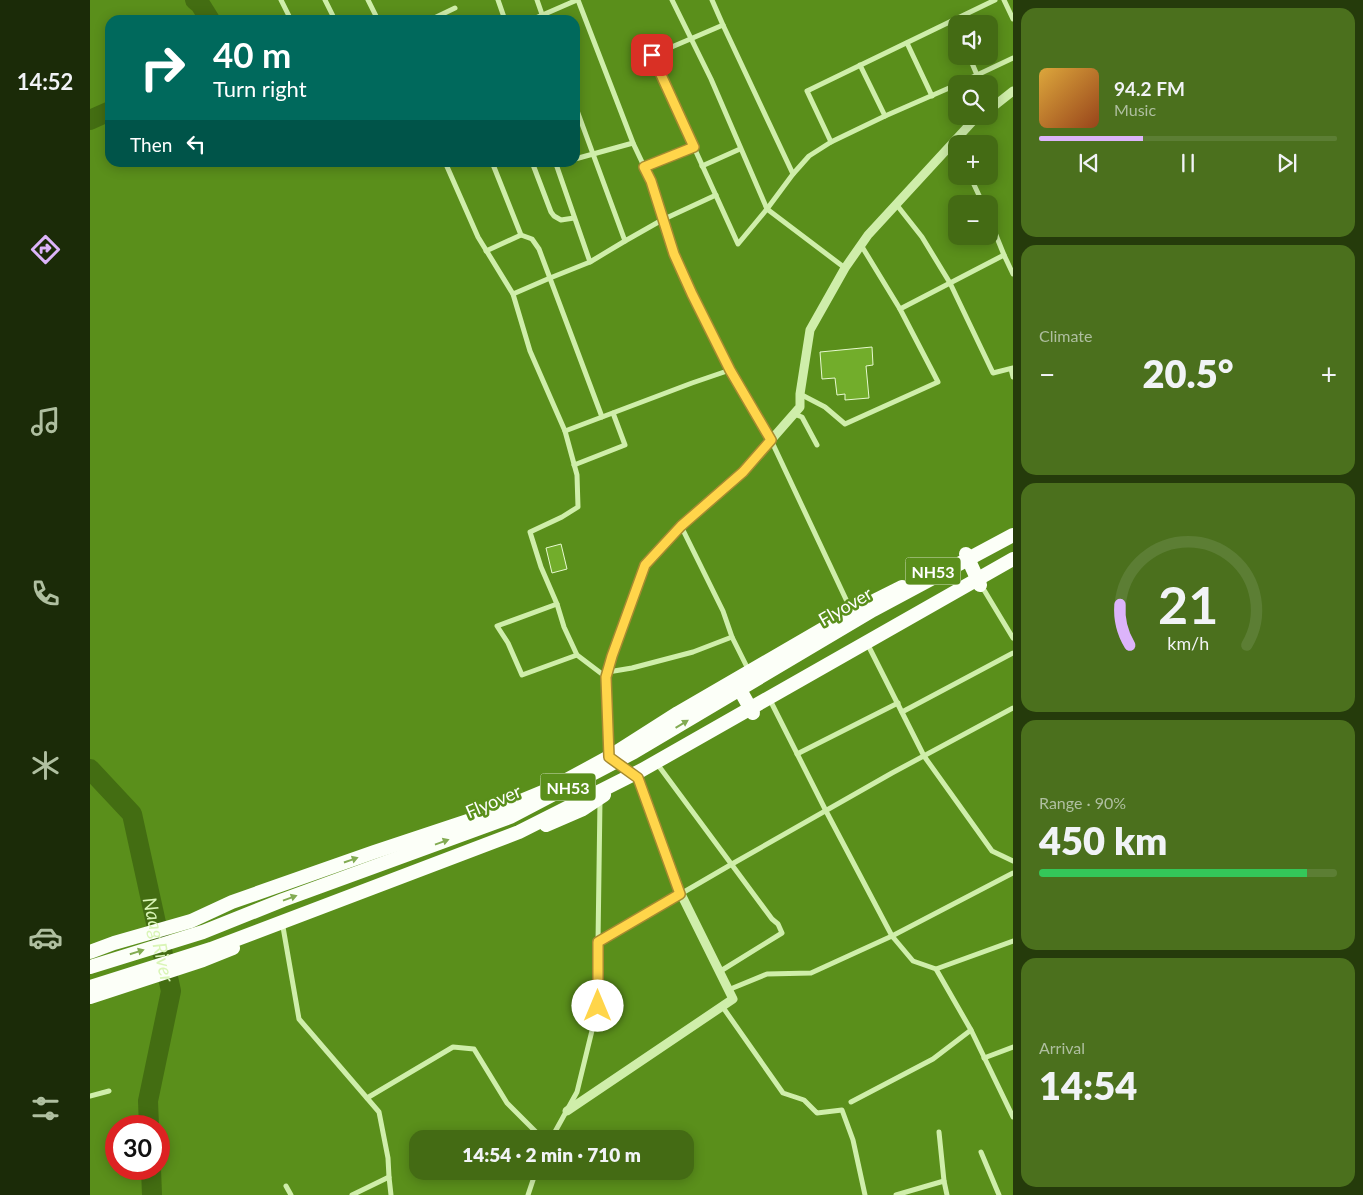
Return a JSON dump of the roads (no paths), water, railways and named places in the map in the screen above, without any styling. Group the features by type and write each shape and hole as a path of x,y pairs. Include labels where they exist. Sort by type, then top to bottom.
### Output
{"highway":[{"name":"NH53","path":"90,952 114,943 191,921 232,902 492,813 550,789 609,757 678,713 852,612 1013,528"},
{"name":"Flyover","path":"90,967 203,932 283,900 510,817 634,752 873,610 1013,535"},
{"path":"966,554 980,585"},
{"name":"NH53","path":"90,987 211,949 520,832 642,770 1013,559"},
{"name":"NH53","path":"90,997 203,960 344,901 522,836 583,809 600,797 638,778 753,713 868,645 1013,566"},
{"path":"735,681 753,713"},
{"path":"191,921 203,960"}],"street":[{"path":"281,0 288,15"},
{"path":"325,0 332,15"},
{"path":"369,0 376,15"},
{"path":"498,0 503,15"},
{"path":"537,0 543,15"},
{"path":"550,15 578,0 633,143 651,181 674,254 730,370 771,440 852,612"},
{"path":"672,0 711,80 767,209 845,268"},
{"path":"712,0 793,174"},
{"path":"964,15 995,0"},
{"path":"1004,0 1013,19"},
{"path":"440,15 455,8"},
{"path":"831,142 807,91 948,23"},
{"path":"639,61 723,25"},
{"path":"907,42 932,96"},
{"path":"652,55 738,244 809,156 831,142 948,88"},
{"path":"972,65 977,75 1013,58"},
{"path":"860,65 885,116"},
{"path":"998,103 1013,91"},
{"path":"580,119 625,242"},
{"path":"580,158 633,143"},
{"path":"644,167 694,147"},
{"path":"702,166 740,148"},
{"path":"566,1111 732,999 680,894 638,778 609,757 606,675 645,565 681,526 743,472 800,407 800,394 810,330 845,268 868,234 948,152"},
{"path":"446,167 478,237 513,294 530,351 565,431 577,475 578,507 530,532 564,628 577,655 606,675 693,652 732,636"},
{"path":"494,167 521,236"},
{"path":"534,167 554,216 560,220 574,218"},
{"path":"558,167 590,262"},
{"path":"513,294 590,262 662,220 716,195"},
{"path":"896,204 922,237 950,284 993,373 1012,369 1013,377"},
{"path":"486,251 521,236 532,239 539,249 602,418"},
{"path":"998,240 1013,274"},
{"path":"800,394 825,407 845,424 938,382 900,310 861,245"},
{"path":"900,310 1004,255"},
{"path":"565,431 730,370"},
{"path":"574,465 624,445 613,413"},
{"path":"794,414 802,417 817,445"},
{"path":"681,526 723,611 732,636 750,672"},
{"path":"980,585 1013,638"},
{"path":"557,604 497,626 508,643 522,675 577,655"},
{"path":"868,645 924,756 992,851 1013,861"},
{"path":"902,712 1013,653"},
{"path":"772,702 826,811 892,936 913,962 936,969 1013,941"},
{"path":"797,754 898,702"},
{"path":"598,942 732,864 1013,708"},
{"path":"658,765 772,919 778,924 782,933 719,972"},
{"path":"556,1130 577,1092 598,1006 600,797"},
{"path":"728,990 767,974 811,972 892,936 1013,873"},
{"path":"284,927 299,1019 379,1112 388,1158 391,1195"},
{"path":"936,969 970,1030 1013,1117"},
{"path":"722,1006 783,1093 804,1100 817,1113 842,1110 853,1140 865,1195"},
{"path":"852,1102 933,1059 970,1030"},
{"path":"367,1098 453,1047 474,1049 508,1103 534,1130"},
{"path":"984,1058 1013,1047"},
{"path":"90,1096 109,1091"},
{"path":"939,1132 944,1181 948,1195"},
{"path":"981,1152 999,1195"},
{"path":"352,1195 389,1177"},
{"path":"528,1195 533,1180"},
{"path":"896,1195 944,1181"},
{"path":"286,1186 291,1195"}],"waterway":[{"name":"Naag River","path":"195,0 207,15"},
{"name":"Naag River","path":"90,120 105,113"},
{"name":"Naag River","path":"90,769 132,814 171,991 148,1101 149,1115"},
{"name":"Naag River","path":"151,1180 152,1195"}]}
